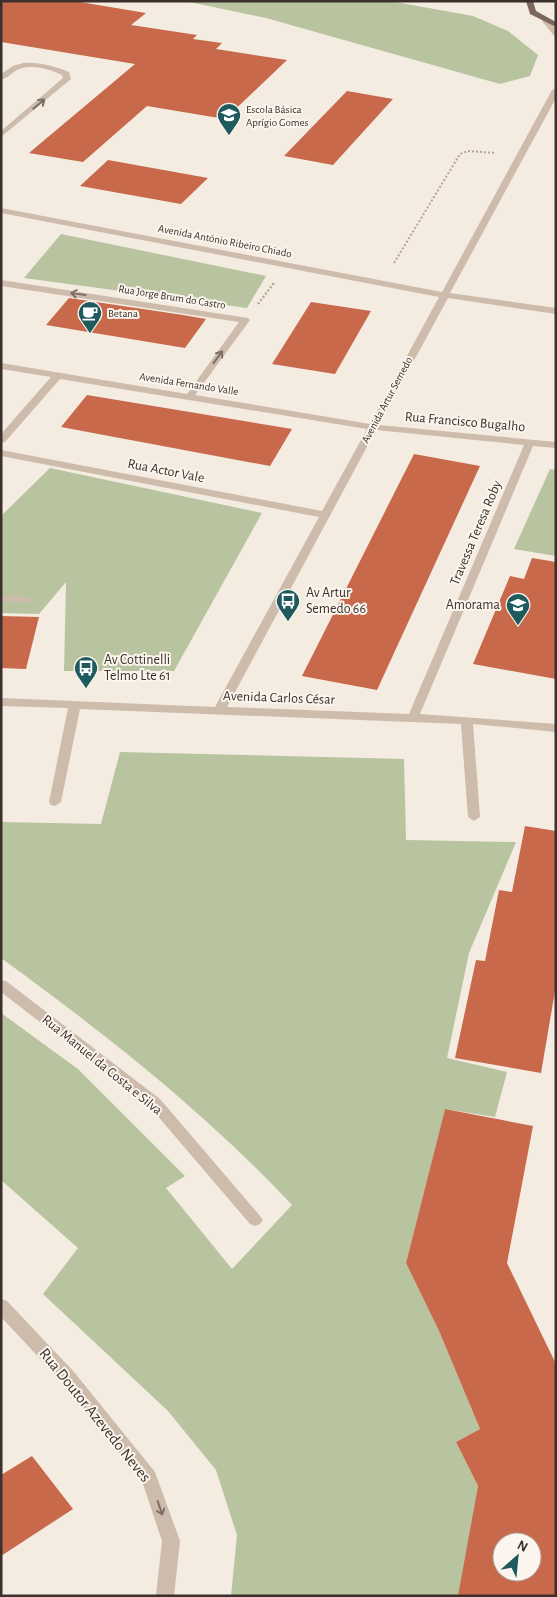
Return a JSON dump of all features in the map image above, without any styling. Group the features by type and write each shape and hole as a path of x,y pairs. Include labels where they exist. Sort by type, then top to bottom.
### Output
{"main road":[{"path":"529,1 533,12 556,25"}],"street":[{"path":"546,21 556,36"},
{"path":"1,78 16,67 28,66 60,71 66,74 67,80 1,135"},
{"name":"Avenida Artur Semedo","path":"219,710 556,90"},
{"name":"Avenida António Ribeiro Chiado","path":"1,210 382,283 556,311"},
{"name":"Rua Jorge Brum do Castro","path":"1,283 245,320 188,396"},
{"name":"Avenida Fernando Valle","path":"1,366 372,427"},
{"path":"1,440 58,375"},
{"name":"Rua Francisco Bugalho","path":"372,427 556,445"},
{"name":"Travessa Teresa Roby","path":"413,718 530,442"},
{"name":"Rua Actor Vale","path":"1,453 325,515"},
{"path":"1,598 27,600"},
{"name":"Avenida Carlos César","path":"1,702 467,720 556,728"},
{"path":"55,802 75,705"},
{"path":"467,720 474,817"},
{"name":"Rua Manuel da Costa e Silva","path":"1,985 155,1103 255,1220"},
{"name":"Rua Doutor Azevedo Neves","path":"1,1306 68,1377 150,1477 172,1541 165,1596"}],"path":[{"path":"382,283 462,153 521,154"},
{"path":"261,299 278,278"}],"green space":[{"path":"185,1 390,1 473,16 508,31 538,55 530,76 500,84 266,18"},
{"path":"61,234 266,276 247,308 24,278"},
{"path":"50,468 262,513 174,671 64,671 66,582 39,614 1,613 1,516"},
{"path":"550,469 556,470 556,556 514,549"},
{"path":"120,752 404,759 406,840 516,842 469,953 447,1058 507,1072 495,1117 445,1109 406,1263 439,1331 480,1429 456,1442 478,1486 459,1596 231,1596 237,1535 216,1470 168,1411 43,1294 78,1248 1,1180 1,1013 78,1069 185,1176 166,1188 232,1269 292,1205 259,1171 189,1106 78,1015 1,958 1,822 101,824"}],"building":[{"path":"1,1 74,1 146,13 131,25 197,35 193,39 222,43 216,49 287,60 225,119 147,106 83,162 29,153 135,64 1,42"},
{"path":"347,91 393,99 333,165 284,156"},
{"path":"108,160 208,178 181,204 80,186"},
{"path":"69,298 206,319 185,348 46,325"},
{"path":"311,302 371,311 335,374 272,364"},
{"path":"87,395 292,429 270,466 61,427"},
{"path":"414,454 480,466 377,690 302,676"},
{"path":"532,558 556,562 556,679 473,664 510,576 524,579"},
{"path":"1,616 39,617 26,669 1,668"},
{"path":"525,826 556,831 556,985 541,1073 455,1058 476,960 485,961 499,890 512,892"},
{"path":"445,1109 533,1126 507,1263 556,1364 556,1596 458,1596 478,1486 456,1442 480,1429 439,1331 406,1263"},
{"path":"32,1456 73,1509 1,1556 1,1475"}],"place":[{"name":"Escola Básica Aprígio Gomes","path":"229,136"},
{"name":"Betana","path":"90,334"},
{"name":"Av Artur Semedo 66","path":"288,622"},
{"name":"Amorama","path":"518,626"},
{"name":"Av Cottinelli Telmo Lte 61","path":"86,689"}]}
